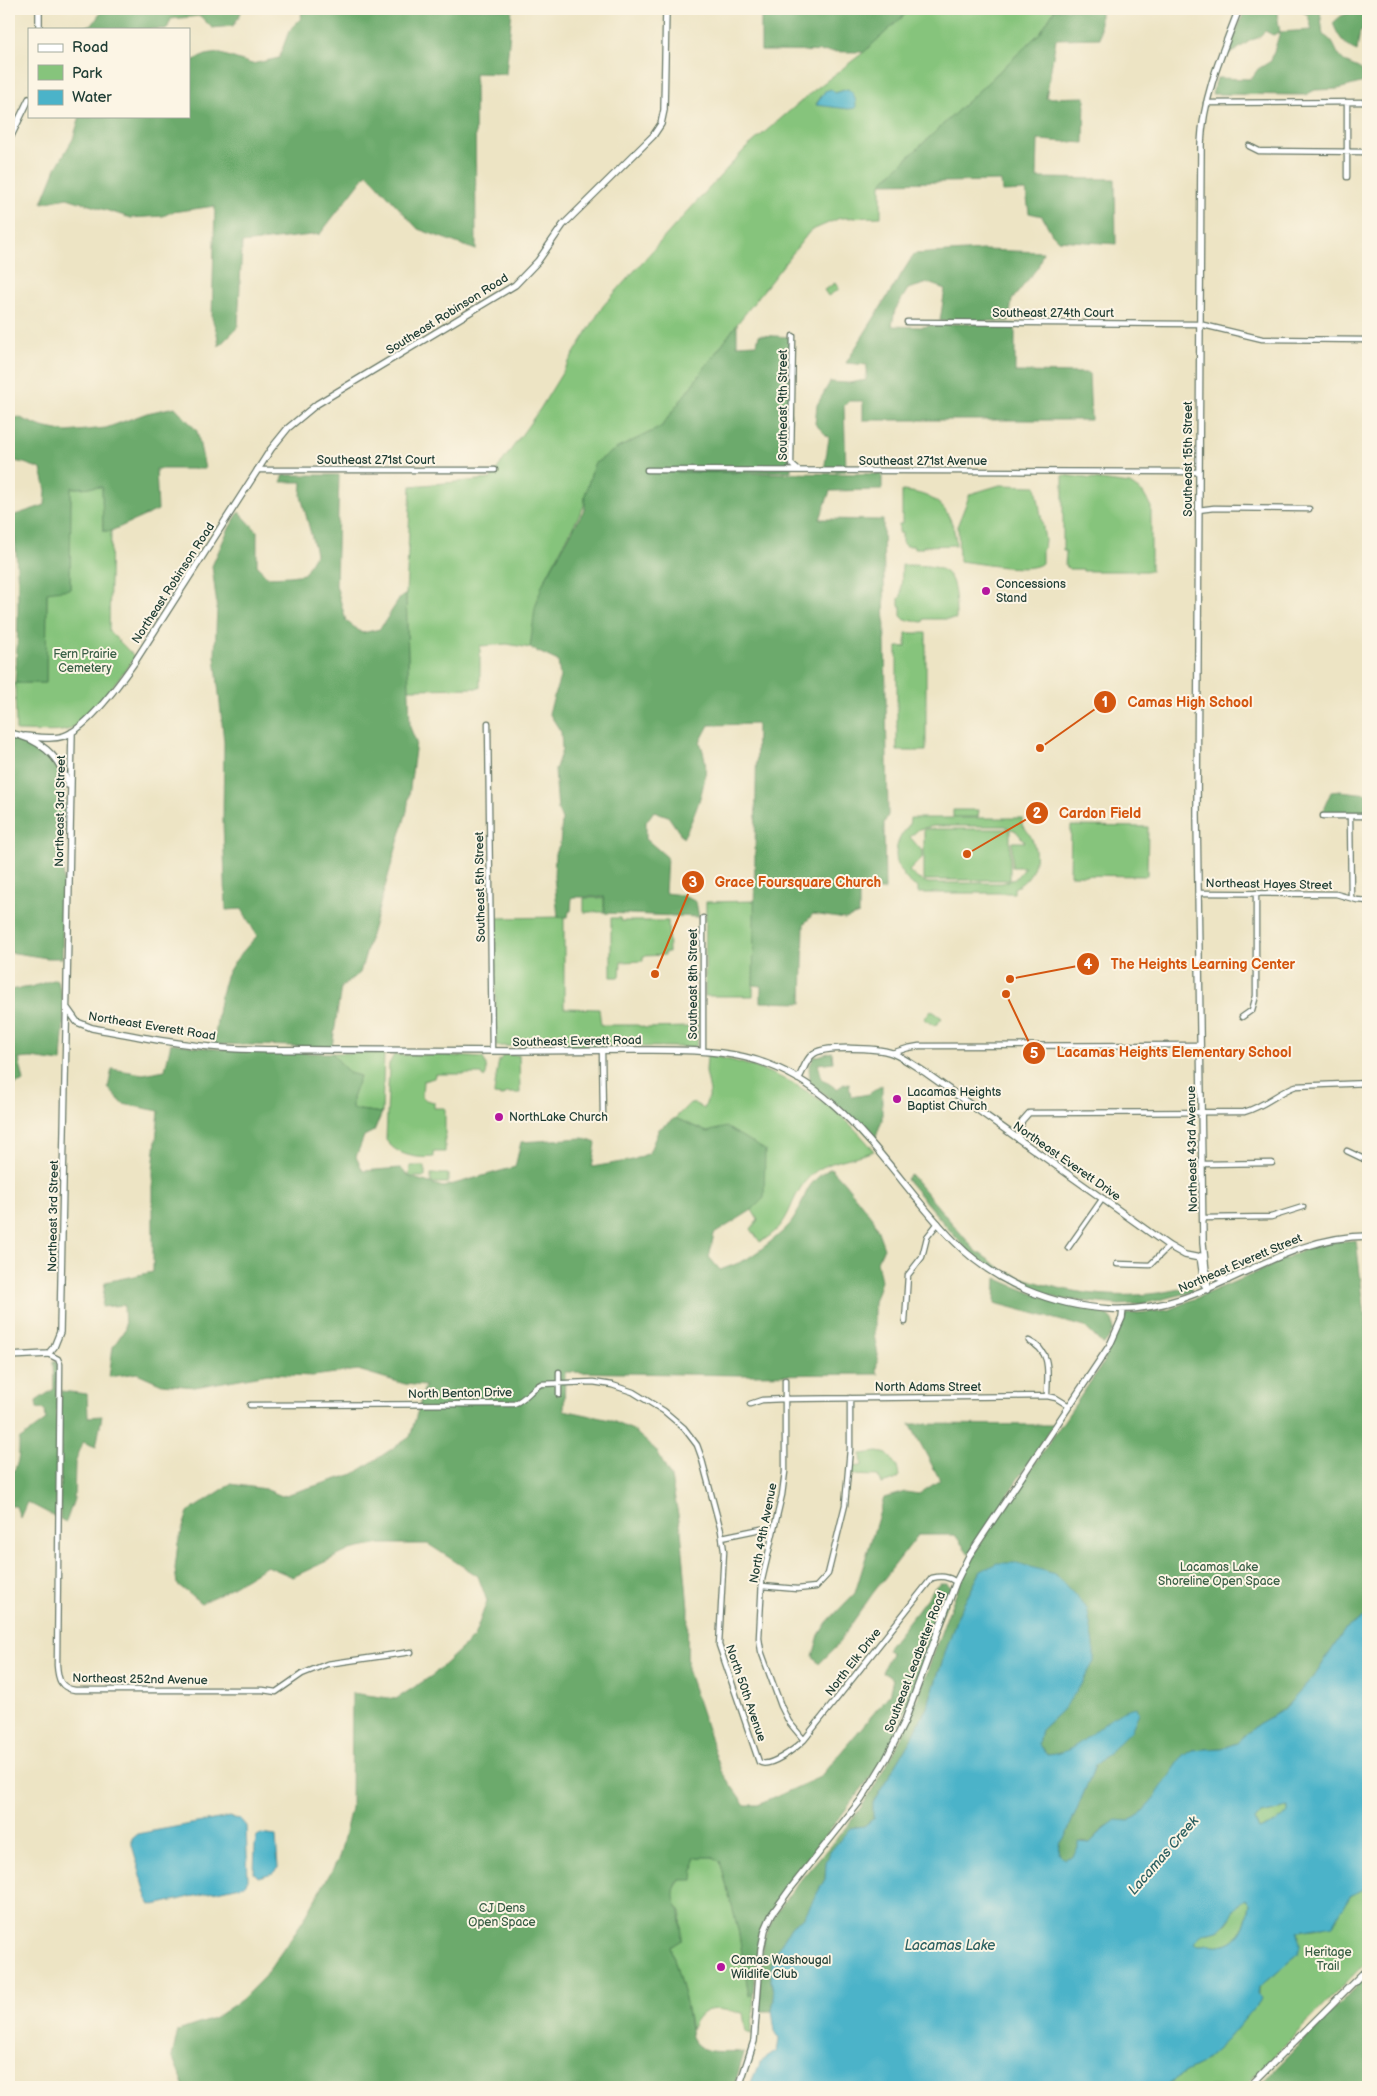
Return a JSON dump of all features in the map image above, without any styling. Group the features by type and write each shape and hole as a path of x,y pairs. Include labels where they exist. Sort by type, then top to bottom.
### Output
{"street":[{"path":"38,28 39,9"},
{"name":"Southeast Robinson Road","path":"257,470 288,428 317,404 515,285 538,260 564,225 653,136 661,124 664,110 666,9"},
{"name":"Southeast 15th Street","path":"1197,815 1201,144 1206,103 1211,84 1239,9"},
{"path":"9,140 28,101"},
{"path":"1347,102 1347,177"},
{"path":"1206,103 1368,102"},
{"path":"1249,146 1259,151 1368,152"},
{"name":"Southeast 274th Court","path":"907,322 1199,324 1262,339 1368,340"},
{"name":"Southeast 9th Street","path":"792,336 791,464 793,468 799,471"},
{"name":"Southeast 271st Court","path":"257,470 494,470"},
{"name":"Northeast Robinson Road","path":"25,736 58,738 72,732 118,686 257,470"},
{"name":"Southeast 271st Avenue","path":"647,470 1198,472"},
{"path":"1198,510 1202,508 1309,509"},
{"name":"Southeast 5th Street","path":"488,723 492,1051"},
{"name":"Northeast 3rd Street","path":"48,1354 59,1339 61,1324 68,1008 66,990 69,794 72,732"},
{"path":"9,733 25,736 41,745 54,756 65,775 69,794"},
{"name":"Northeast 43rd Avenue","path":"1197,815 1200,893 1200,1045 1204,1243 1208,1290"},
{"path":"1323,816 1368,816"},
{"path":"1350,816 1351,898"},
{"name":"Northeast Hayes Street","path":"1200,893 1336,894 1368,901"},
{"path":"1242,1017 1252,1010 1256,996 1256,893"},
{"name":"Southeast 8th Street","path":"703,918 703,1051"},
{"name":"Northeast Everett Road","path":"68,1008 70,1014 77,1022 92,1028 206,1047 242,1049"},
{"path":"892,1053 919,1046 1200,1045"},
{"name":"Southeast Everett Road","path":"242,1049 703,1051 756,1060 798,1079 837,1107 878,1152"},
{"path":"602,1050 603,1116"},
{"name":"Northeast Everett Drive","path":"798,1079 811,1056 817,1052 825,1050 863,1050 892,1053 926,1073 1169,1246 1185,1255 1200,1258"},
{"path":"1018,1139 1022,1121 1029,1113 1250,1110 1296,1086 1368,1083"},
{"path":"1347,1151 1368,1160"},
{"name":"Northeast Everett Street","path":"878,1152 955,1242 975,1260 993,1273 1019,1287 1047,1298 1074,1304 1123,1309 1168,1303 1208,1290 1264,1262 1310,1244 1338,1238 1368,1236"},
{"path":"1203,1164 1272,1163"},
{"path":"1068,1248 1103,1198"},
{"path":"1204,1218 1271,1217 1303,1207"},
{"path":"905,1322 908,1275 922,1257 927,1236 938,1223"},
{"name":"Northeast 43rd Avenue","path":"1204,1243 1200,1258 1204,1284 1208,1290"},
{"path":"1117,1264 1150,1265 1169,1246"},
{"path":"1206,1272 1228,1280"},
{"name":"Southeast Leadbetter Road","path":"739,2087 754,2042 761,1949 765,1930 776,1908 861,1800 886,1759 904,1723 956,1582 969,1556 1113,1340 1122,1318 1123,1309"},
{"path":"1029,1342 1040,1347 1046,1358 1047,1396"},
{"path":"9,1356 48,1354"},
{"name":"Northeast 252nd Avenue","path":"48,1354 58,1359 60,1364 57,1665 60,1682 64,1687 75,1690 263,1690 276,1692 302,1674 327,1664 411,1652"},
{"path":"559,1372 559,1395"},
{"name":"North 49th Avenue","path":"785,1380 785,1472 782,1495 762,1586 759,1629 761,1651 789,1722 804,1740"},
{"name":"North Benton Drive","path":"250,1405 514,1404 525,1399 536,1386 541,1384 593,1382 624,1388 650,1402 691,1435 702,1456 722,1537"},
{"name":"North Adams Street","path":"750,1404 762,1400 785,1399 1047,1396 1054,1397 1069,1406"},
{"path":"762,1586 816,1587 828,1574 848,1490 850,1398"},
{"path":"722,1537 761,1529 773,1530"},
{"name":"North 50th Avenue","path":"722,1537 724,1561 718,1630 719,1645 759,1762 762,1764"},
{"name":"North Elk Drive","path":"762,1764 768,1764 791,1751 804,1740 932,1578 940,1576 950,1578 956,1582"},
{"path":"1249,2087 1368,1968"}],"green space":[{"path":"103,9 240,9 241,13 233,26 212,28 200,16 171,19 167,28 81,28 93,24"},
{"path":"302,9 512,9 506,74 475,73 476,250 418,229 367,173 320,234 242,243 238,327 219,346 212,318 215,206 172,212 163,216 131,218 67,198 42,203 56,168 73,139 79,118 190,118 190,62 206,55 218,53 252,64 279,58 289,31 301,18"},
{"path":"761,9 911,9 864,52 761,51"},
{"path":"911,9 1055,9 1040,33 881,183 881,217 840,218 810,231 737,324 661,427 616,449 594,464 585,495 584,506 542,585 530,648 507,644 480,646 480,688 409,689 406,594 411,486 490,479 540,409 603,306 745,149 812,92 864,52","holes":["848,89 816,104 825,91 835,93"]},
{"path":"1055,9 1100,9 1100,38 1056,39 1046,98 1085,97 1084,143 1038,140 1037,178 1115,179 1116,244 1058,240 1052,234 1042,216 1029,213 1026,191 1002,192 1001,181 881,183 1040,33"},
{"path":"1245,9 1281,9 1277,14 1280,32 1273,35 1265,31 1258,38 1251,40 1231,54 1231,46"},
{"path":"1298,9 1320,9 1323,35 1333,43 1339,56 1360,69 1368,81 1338,89 1315,90 1305,95 1212,94 1217,78 1251,79 1258,69 1271,61 1280,32 1312,30 1308,15"},
{"path":"1352,12 1368,14 1368,27 1360,31 1357,51 1342,40 1333,23 1341,16"},
{"path":"983,250 1043,252 1038,267 1012,300 1009,321 940,321 945,289 928,283 908,289 895,310 892,326 1015,324 1015,372 1089,373 1091,420 863,420 863,401 849,401 844,406 846,471 824,471 829,438 815,424 817,405 830,382 849,383 866,380 867,365 846,363 914,254"},
{"path":"835,283 839,289 828,296 824,290"},
{"path":"737,324 737,345 757,344 759,335 790,337 791,471 646,472 882,474 882,490 830,491 820,519 883,520 888,815 884,823 885,890 859,890 859,914 845,919 813,914 804,924 802,1003 761,1002 761,986 753,985 757,724 709,725 700,742 705,758 705,778 695,811 683,838 668,816 654,811 646,822 646,839 667,857 665,893 683,895 696,902 699,917 605,913 604,897 572,897 571,911 569,911 568,917 558,917 554,877 555,853 560,844 562,820 558,810 555,770 562,750 561,732 549,713 560,677 558,661 530,648 535,608 542,585 585,508 585,495 594,464 616,449 661,427"},
{"path":"175,407 197,431 205,469 156,469 158,510 111,531 103,531 102,487 71,488 70,589 47,592 46,683 15,683 18,599 12,516 45,505 46,490 41,469 9,460 9,422 18,417 42,427 67,432 106,428 147,413"},
{"path":"284,475 339,475 336,585 346,621 362,633 380,629 400,598 406,594 410,727 416,742 407,811 360,973 341,987 332,1047 214,1044 226,977 244,950 257,936 242,909 226,910 223,821 224,742 215,656 217,606 212,566 228,530 239,512 257,531 257,565 267,577 304,574 316,553 301,496 302,482 281,482"},
{"path":"1063,475 1130,484 1143,493 1151,507 1151,571 1083,571 1083,569 1069,569 1065,565 1066,551 1063,551"},
{"path":"1000,485 1036,486 1045,540 1044,548 1042,549 1042,563 1036,566 1016,568 959,561 958,524 970,494"},
{"name":"Fern Prairie Cemetery","path":"102,487 103,531 111,531 109,631 135,657 93,709 74,726 67,730 56,731 16,731 15,683 46,683 47,591 70,589 71,488"},
{"path":"902,491 914,492 925,496 941,506 952,522 956,545 923,546 923,548 905,546 902,542 902,533 899,533 899,524 902,524"},
{"path":"902,565 918,565 941,569 947,574 952,580 954,590 956,619 924,619 923,622 905,620 901,616 899,598 901,597"},
{"path":"906,633 926,633 926,751 897,751 897,647 906,647"},
{"path":"9,737 26,740 42,750 54,764 63,782 65,800 62,958 47,958 9,952"},
{"path":"1331,792 1368,794 1368,812 1322,812"},
{"path":"953,810 979,810 978,817 953,817"},
{"path":"910,818 1022,818 1022,825 1033,841 1035,850 1033,868 1023,883 1014,888 1014,893 918,893 918,888 906,879 898,867 896,853 900,838","holes":["934,826 1005,826 1016,831 1025,842 1012,842 1012,867 1025,867 1015,879 1002,883 928,883 918,879 909,871 922,858 922,851 910,837 919,829"]},
{"path":"1071,826 1148,827 1147,876 1070,875"},
{"path":"924,829 1010,829 1010,880 924,880"},
{"path":"584,898 604,898 604,912 584,912"},
{"path":"755,901 753,996 705,996 706,902"},
{"path":"564,917 564,1008 599,1009 601,1025 637,1025 646,1028 690,1027 691,995 696,994 700,997 697,1045 694,1047 496,1046 495,918"},
{"path":"611,918 620,918 621,921 668,921 669,952 665,952 665,955 643,956 643,961 621,962 620,977 611,977"},
{"path":"56,979 60,988 64,1009 61,1062 31,1058 19,1059 24,1081 9,1087 9,990 31,987"},
{"path":"931,1010 942,1018 937,1024 933,1025 924,1019"},
{"name":"CJ Dens Open Space","path":"171,1043 251,1051 332,1053 349,1073 360,1076 352,1098 352,1109 382,1113 374,1131 364,1136 356,1157 363,1171 400,1168 410,1177 443,1187 515,1167 521,1142 583,1138 596,1143 592,1167 633,1160 649,1153 659,1129 675,1118 707,1132 726,1127 765,1150 764,1198 752,1210 714,1234 709,1257 720,1270 745,1260 784,1230 793,1220 810,1186 821,1174 831,1168 874,1220 884,1248 877,1261 881,1281 874,1302 874,1335 878,1355 876,1371 879,1374 740,1375 565,1372 564,1410 610,1420 633,1430 656,1450 671,1478 681,1530 688,1608 687,1669 721,1771 745,1805 758,1805 820,1777 889,1695 893,1679 882,1672 891,1653 887,1649 936,1586 940,1583 947,1583 952,1588 913,1694 882,1762 792,1880 766,1920 758,1946 753,1994 749,1996 738,1929 720,1861 712,1857 695,1857 693,1880 680,1880 675,1887 674,1896 680,1911 682,1940 671,1947 686,2003 691,2037 696,2044 708,2050 744,2053 734,2087 185,2087 172,2056 178,2031 213,2019 241,2000 265,1976 302,1922 339,1858 351,1808 352,1693 396,1699 433,1675 474,1637 487,1601 478,1576 428,1544 380,1544 350,1550 293,1577 267,1566 201,1603 177,1584 175,1569 178,1543 188,1512 231,1484 265,1489 282,1496 354,1474 410,1437 425,1386 405,1384 358,1370 313,1376 268,1374 195,1387 162,1384 137,1373 109,1377 113,1347 125,1329 124,1305 102,1307 105,1282 153,1272 153,1170 159,1111 123,1104 108,1088 112,1069 143,1074 165,1070"},
{"path":"832,1052 833,1062 818,1064 822,1079 837,1089 844,1084 849,1084 851,1097 869,1094 882,1085 882,1120 874,1142 843,1109 810,1083 809,1067 814,1057"},
{"path":"332,1053 384,1053 382,1113 352,1109 352,1098 360,1076 349,1073"},
{"path":"394,1055 483,1058 487,1071 484,1078 482,1074 435,1074 434,1078 423,1081 422,1096 426,1100 434,1102 434,1108 445,1108 445,1152 434,1152 434,1157 407,1155 395,1149 386,1140 389,1064"},
{"path":"505,1055 519,1055 520,1093 506,1093 504,1096 494,1095 499,1061"},
{"path":"707,1055 755,1067 800,1087 840,1115 874,1151 832,1163 816,1171 802,1185 779,1227 760,1242 751,1229 758,1220 752,1210 764,1198 707,1132 675,1118 690,1103 694,1103 704,1109 710,1092 706,1072"},
{"path":"410,1166 425,1166 425,1177 409,1177"},
{"path":"431,1174 448,1174 448,1183 431,1183"},
{"path":"910,1174 975,1250 1003,1270 1002,1275 969,1253 906,1179"},
{"name":"Lacamas Lake Shoreline Open Space","path":"1356,1240 1368,1341 1368,1525 1364,1541 1368,1555 1368,1615 1344,1631 1314,1677 1283,1710 1258,1724 1237,1743 1222,1748 1192,1750 1145,1811 1130,1821 1121,1821 1105,1827 1090,1843 1082,1841 1073,1856 1064,1859 1059,1854 1060,1844 1066,1835 1095,1766 1105,1754 1096,1731 1074,1748 1062,1753 1047,1755 1038,1744 1041,1730 1061,1711 981,1571 957,1617 929,1702 912,1738 873,1803 873,1819 864,1826 850,1828 826,1863 825,1879 804,1918 793,1924 772,1958 771,1980 774,1998 772,2011 759,2011 762,1948 768,1929 788,1896 851,1821 881,1776 917,1702 956,1593 976,1551 992,1524 1100,1368 1127,1314 1168,1310 1269,1267 1298,1252 1324,1243"},
{"path":"1008,1272 1042,1284 1095,1294 1149,1294 1191,1287 1192,1292 1143,1304 1119,1305 1060,1299 1006,1278"},
{"path":"996,1278 1064,1304 1105,1315 1110,1318 1113,1324 1111,1334 1103,1345 1085,1327 995,1303"},
{"path":"53,1361 57,1364 56,1517 27,1502 20,1518 16,1506 9,1506 9,1476 17,1464 19,1440 46,1420 45,1410 37,1408 36,1401 54,1389"},
{"path":"61,1391 87,1394 88,1417 102,1416 96,1447 83,1442 75,1463 74,1499 66,1522 60,1519"},
{"path":"910,1424 1053,1425 969,1554 955,1535 918,1535 873,1593 834,1649 819,1664 813,1656 819,1635 827,1622 855,1593 884,1498 905,1492 919,1494 940,1480"},
{"path":"878,1452 888,1454 897,1467 899,1476 895,1480 881,1484 878,1476 848,1475 849,1467 862,1466 861,1454"},
{"path":"1288,1808 1288,1814 1273,1824 1259,1830 1255,1821 1261,1814"},
{"path":"694,1857 712,1857 720,1861 738,1929 749,1995 753,1994 754,2008 751,2034 746,2032 743,2013 719,2009 706,2011 696,2021 691,2030 671,1947 682,1940 681,1911 673,1898 674,1892 679,1882 695,1868"},
{"name":"Heritage Trail","path":"1368,1887 1368,1960 1245,2086 1164,2087 1185,2072 1201,2064 1227,2040 1259,2002 1259,1987 1298,1954 1299,1931 1321,1928 1338,1918 1342,1907 1349,1898 1358,1891"},
{"path":"1245,1899 1249,1903 1247,1917 1242,1930 1234,1940 1218,1945 1199,1945 1193,1943 1201,1934 1221,1929 1228,1922 1234,1907"},
{"path":"1368,1974 1368,2087 1258,2087"}],"water":[{"path":"831,89 835,93 848,89 855,97 856,108 849,109 816,105 825,91"},
{"name":"Lacamas Lake","path":"997,1563 1017,1563 1055,1574 1087,1608 1094,1644 1094,1662 1077,1691 1061,1711 1041,1730 1038,1744 1047,1755 1060,1753 1072,1748 1113,1716 1124,1710 1137,1707 1139,1713 1131,1731 1095,1766 1066,1835 1060,1844 1059,1854 1064,1859 1073,1856 1078,1847 1078,1842 1090,1843 1116,1820 1130,1821 1145,1811 1183,1756 1192,1750 1222,1748 1237,1743 1258,1724 1283,1710 1314,1677 1344,1631 1368,1615 1368,1887 1350,1896 1333,1925 1299,1931 1300,1946 1298,1954 1259,1987 1258,1994 1261,2000 1227,2040 1201,2064 1185,2072 1164,2087 749,2087 759,2063 777,2051 779,2038 775,2031 772,2011 774,1998 771,1980 772,1958 793,1924 804,1917 825,1879 826,1863 830,1852 850,1828 864,1826 873,1819 873,1803 912,1738 929,1702 957,1617 981,1571","holes":["1288,1808 1288,1814 1273,1824 1259,1830 1255,1821 1261,1814","1245,1899 1249,1903 1247,1917 1242,1930 1234,1940 1219,1945 1200,1945 1194,1943 1205,1933 1223,1926 1234,1909"]},
{"path":"229,1817 240,1819 246,1826 248,1879 245,1885 154,1905 149,1904 132,1845 132,1838 137,1834"},
{"path":"261,1834 276,1836 278,1868 273,1873 258,1877 254,1873 255,1844 257,1836"}],"place":[{"name":"Concessions Stand","path":"986,591"},
{"name":"Camas High School","path":"1040,748"},
{"name":"Cardon Field","path":"967,854"},
{"name":"Grace Foursquare Church","path":"655,974"},
{"name":"The Heights Learning Center","path":"1010,979"},
{"name":"Lacamas Heights Elementary School","path":"1006,994"},
{"name":"Lacamas Heights Baptist Church","path":"897,1099"},
{"name":"NorthLake Church","path":"499,1117"},
{"name":"Camas Washougal Wildlife Club","path":"721,1967"}],"water label":[{"name":"Lacamas Creek","path":"1163,1855"}]}
